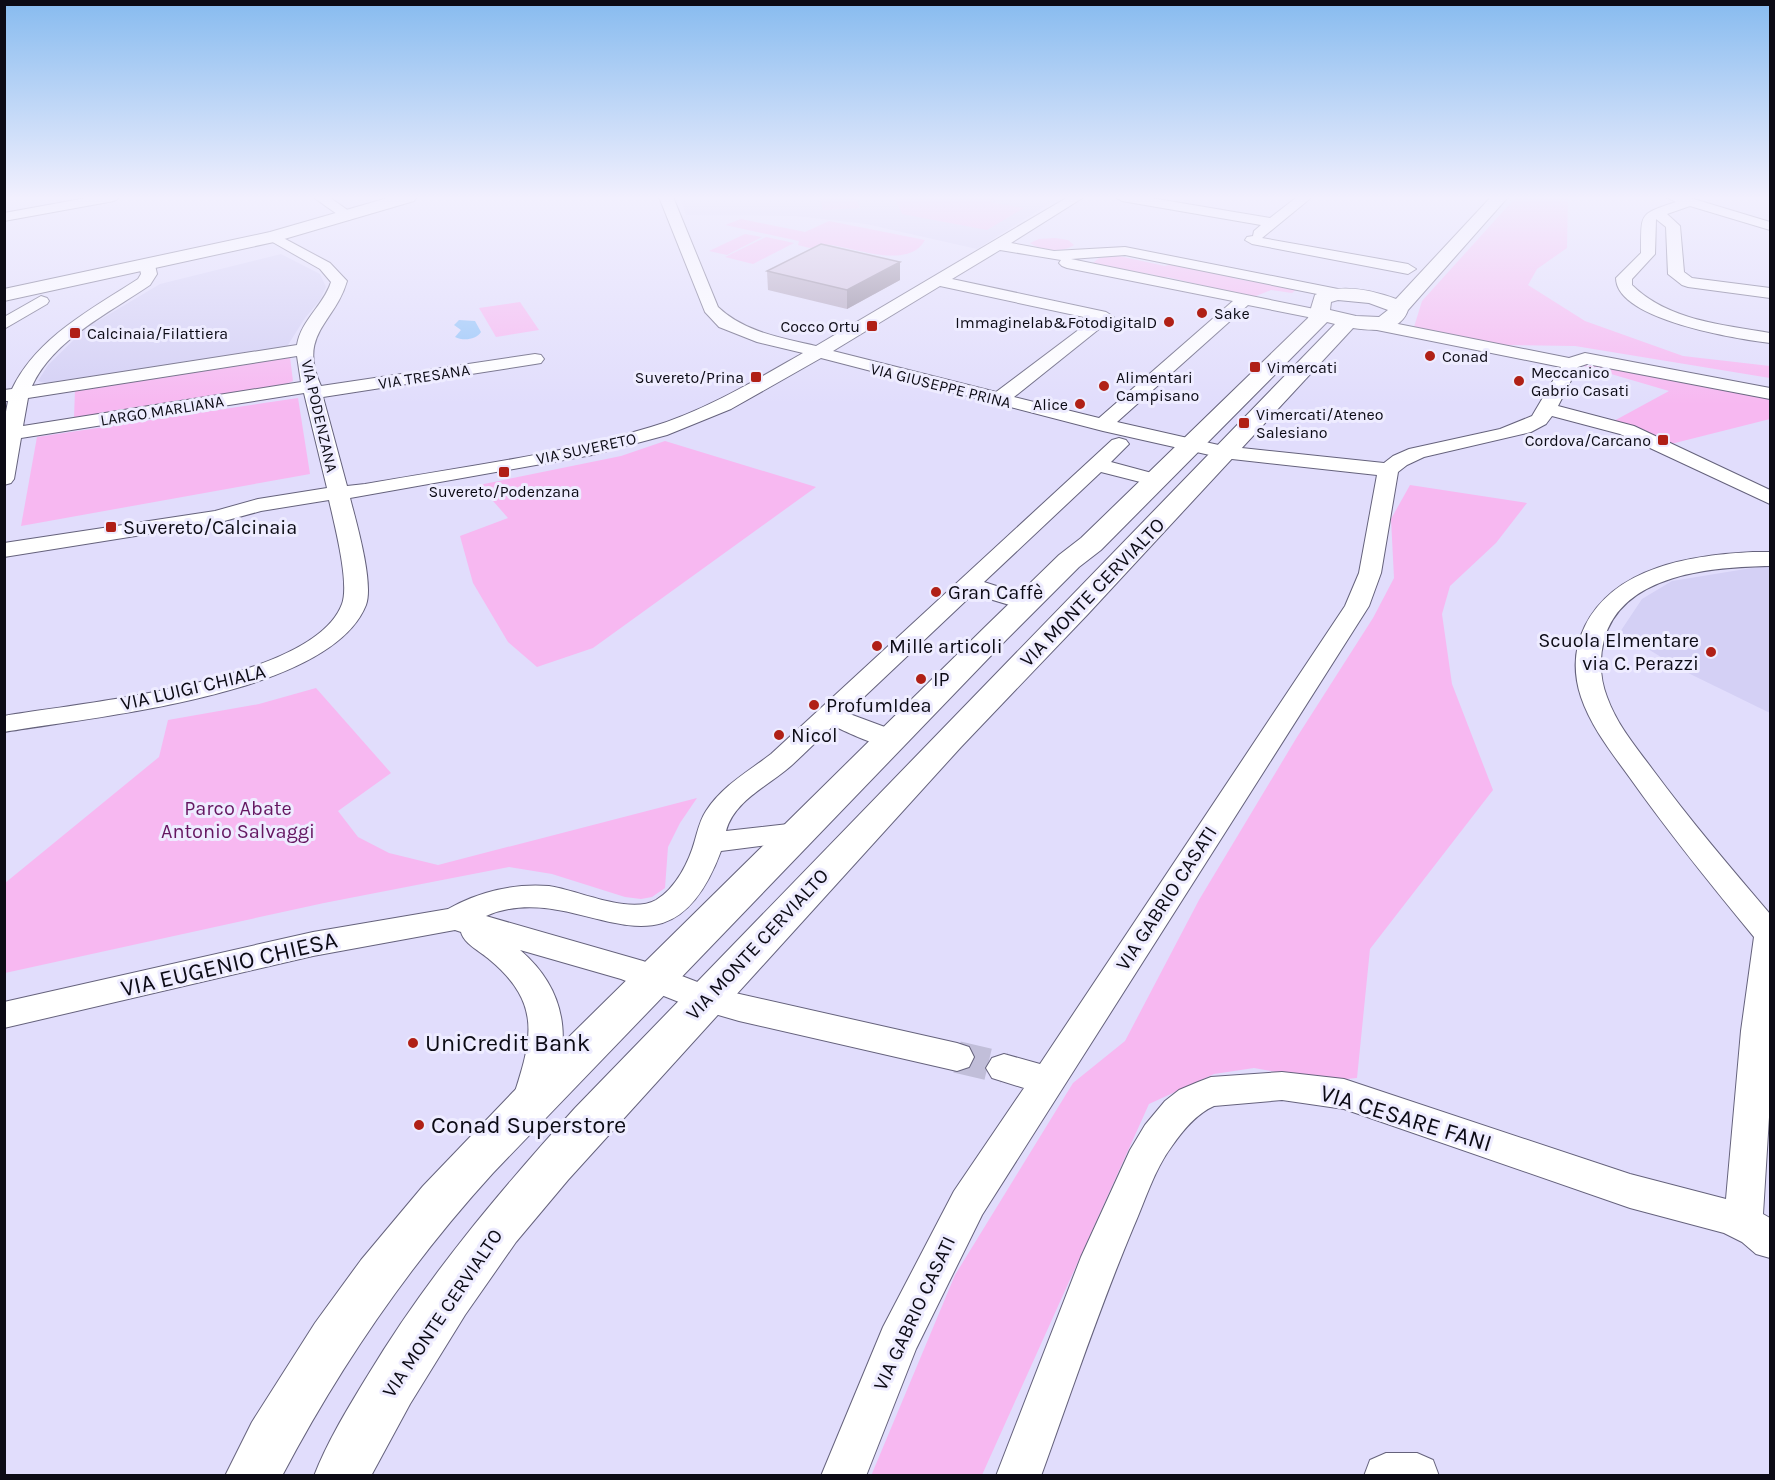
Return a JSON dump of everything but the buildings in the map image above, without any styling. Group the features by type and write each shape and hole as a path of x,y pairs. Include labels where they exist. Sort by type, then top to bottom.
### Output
{"street":[{"path":"4,295 142,266"},
{"path":"4,479 12,434 12,395 60,339 94,313 144,282 149,274 147,266"},
{"name":"VIA PODENZANA","path":"325,266 339,281 337,289 309,332 305,350 339,494"},
{"name":"VIA GIUSEPPE PRINA","path":"693,266 708,303 717,317 738,330 815,353 1191,446 1223,452 1388,470"},
{"name":"VIA SUVERETO","path":"4,550 217,517 263,514 317,504 339,494 586,450 650,434 718,408 963,266"},
{"path":"1080,266 1318,314 1770,393"},
{"path":"1229,266 1337,293 1377,300 1399,308"},
{"path":"1390,266 1408,269"},
{"path":"1377,300 1411,266"},
{"path":"1373,324 1393,320 1399,308 1437,266"},
{"path":"1636,266 1622,282 1627,291 1650,306 1680,318 1770,338"},
{"path":"1676,266 1679,278 1770,293"},
{"path":"938,281 1106,317 999,399"},
{"name":"VIA MONTE CERVIALTO","path":"252,1476 320,1362 376,1281 447,1192 529,1105 1026,603 1069,561 1091,544 1318,320 1322,299 1337,293"},
{"path":"1103,425 1245,300"},
{"path":"4,324 41,301"},
{"name":"VIA MONTE CERVIALTO","path":"341,1476 366,1427 400,1371 486,1245 591,1120 1345,325 1346,319"},
{"name":"LARGO MARLIANA","path":"12,395 305,350"},
{"path":"1388,470 1398,461 1410,456 1525,426 1542,417 1578,361 1593,352 1606,352 1770,380"},
{"name":"VIA TRESANA","path":"313,390 536,359"},
{"name":"LARGO MARLIANA","path":"12,434 313,390"},
{"path":"1546,409 1634,432 1770,498"},
{"path":"455,919 486,902 506,897 528,896 557,899 625,915 640,916 658,913 675,902 690,886 700,869 710,841 710,829 723,808 781,760 1119,444"},
{"path":"1097,465 1156,480"},
{"name":"VIA GABRIO CASATI","path":"843,1476 898,1341 950,1236 1047,1080 1357,606 1370,573 1388,470"},
{"name":"VIA LUIGI CHIALA","path":"4,724 124,704 246,678 285,664 318,645 347,617 353,609 355,597 354,572 339,494"},
{"name":"VIA SUVERETO","path":"4,562 144,530"},
{"path":"1757,1232 1758,1031 1770,935 1692,844 1624,751 1594,698 1588,662 1593,634 1600,617 1615,600 1629,590 1657,576 1684,568 1724,561 1770,559"},
{"name":"VIA MONTE CERVIALTO","path":"969,585 1026,603"},
{"path":"828,715 891,739"},
{"path":"710,841 797,833"},
{"path":"455,919 654,979 706,999 957,1056"},
{"path":"455,919 513,960 524,971 539,996 544,1010 547,1034 529,1105"},
{"name":"VIA EUGENIO CHIESA","path":"4,1015 313,944 455,919"},
{"path":"1004,1068 1047,1080"},
{"name":"VIA CESARE FANI","path":"1018,1476 1101,1257 1143,1161 1158,1136 1178,1112 1201,1096 1232,1089 1267,1086 1311,1088 1344,1094 1630,1191 1720,1214 1757,1232"},
{"path":"1386,1476 1418,1476"}],"shaded area":[{"path":"232,266 305,266 320,274 326,287 320,300 305,318 286,348 45,383 38,381 48,365 86,328 160,284"},
{"name":"Scuola Elmentare via C. Perazzi","path":"1770,565 1770,713 1684,671 1620,632 1642,599 1672,581"}],"green space":[{"path":"1100,266 1185,266 1236,275 1233,278 1298,288 1292,293 1271,290 1256,296 1247,296 1167,277 1163,279 1152,277 1155,275"},
{"path":"1454,266 1541,266 1528,285 1585,321 1683,356 1770,366 1770,378 1575,346 1500,345 1439,334 1414,327 1422,301"},
{"path":"520,302 539,330 496,337 479,308"},
{"path":"290,357 293,381 284,385 74,418 75,390"},
{"path":"1586,359 1770,395 1770,419 1667,445 1612,422 1669,391 1577,364"},
{"path":"298,398 310,474 21,526 37,437"},
{"path":"665,441 816,487 593,648 537,667 508,642 473,583 460,536 508,518 479,485 621,456"},
{"path":"1410,485 1527,503 1496,543 1450,586 1442,614 1452,684 1493,790 1370,949 1357,1078 1326,1081 1254,1068 1214,1074 1149,1104 982,1475 871,1476 955,1275 1073,1083 1125,1041 1199,900 1297,737 1373,618 1394,578 1391,519"},
{"name":"Parco Abate Antonio Salvaggi","path":"316,688 391,773 338,811 358,837 389,853 438,865 697,798 680,823 668,847 665,888 652,897 641,899 625,897 552,874 509,867 324,903 5,973 5,883 159,757 168,720 259,704"}],"water":[{"path":"459,320 475,321 481,332 469,339 455,337 461,330 454,325"}],"tunnel":[{"path":"957,1057 1004,1068"}],"place":[{"name":"Sake","path":"1202,313"},
{"name":"Immaginelab&FotodigitalD","path":"1169,322"},
{"name":"Cocco Ortu","path":"872,326"},
{"name":"Calcinaia/Filattiera","path":"75,333"},
{"name":"Conad","path":"1430,356"},
{"name":"Vimercati","path":"1255,367"},
{"name":"Suvereto/Prina","path":"756,377"},
{"name":"Meccanico Gabrio Casati","path":"1519,381"},
{"name":"Alimentari Campisano","path":"1104,386"},
{"name":"Alice","path":"1080,404"},
{"name":"Vimercati/Ateneo Salesiano","path":"1244,423"},
{"name":"Cordova/Carcano","path":"1663,440"},
{"name":"Suvereto/Podenzana","path":"504,472"},
{"name":"Suvereto/Calcinaia","path":"111,527"},
{"name":"Gran Caffè","path":"936,592"},
{"name":"Mille articoli","path":"877,646"},
{"name":"Scuola Elmentare via C. Perazzi","path":"1711,652"},
{"name":"IP","path":"921,679"},
{"name":"ProfumIdea","path":"814,705"},
{"name":"Nicol","path":"779,735"},
{"name":"UniCredit Bank","path":"413,1043"},
{"name":"Conad Superstore","path":"419,1125"}]}
